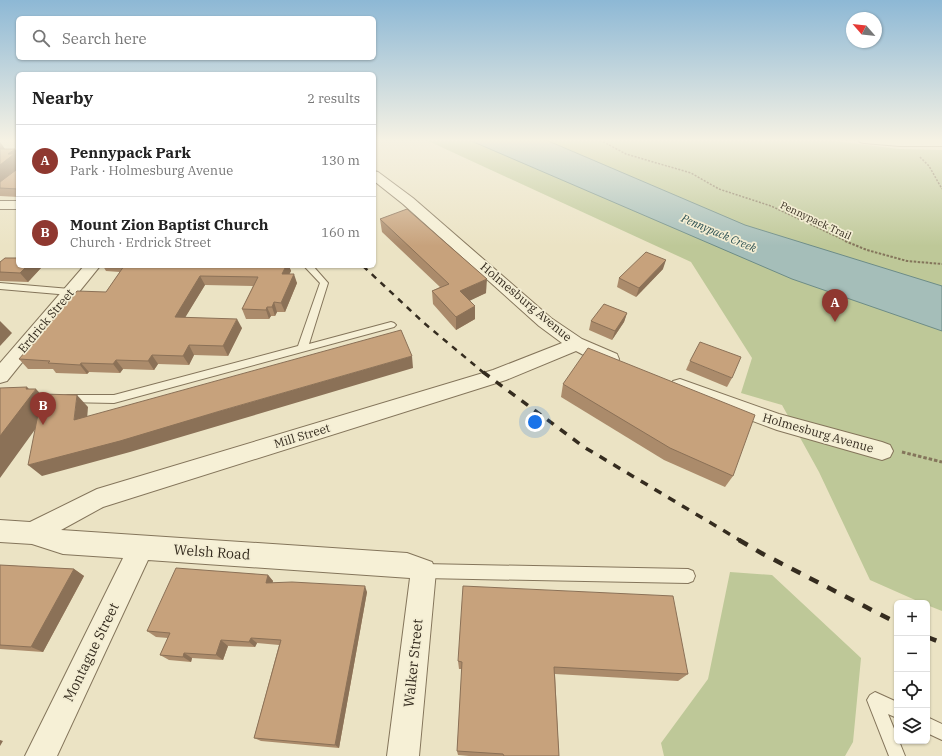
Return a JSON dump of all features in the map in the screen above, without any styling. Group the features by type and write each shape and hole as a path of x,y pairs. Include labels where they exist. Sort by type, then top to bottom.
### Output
{"street":[{"name":"Holmesburg Avenue","path":"376,177 408,201 545,322 576,344 626,365"},
{"path":"0,205 16,205"},
{"name":"Erdrick Street","path":"3,369 90,268"},
{"name":"Mill Street","path":"32,533 97,499 499,375 576,344"},
{"name":"Holmesburg Avenue","path":"662,379 777,422 882,451"},
{"name":"Welsh Road","path":"0,531 32,533 63,542 407,565 423,571"},
{"name":"Montague Street","path":"41,756 141,548"},
{"name":"Walker Street","path":"403,756 423,571"}],"lane":[{"path":"302,349 324,283 310,268"},
{"path":"0,286 70,292"},
{"path":"61,398 114,399 391,325"},
{"path":"423,571 688,576"},
{"path":"894,709 875,700 897,756"},
{"path":"930,726 942,732"}],"path":[{"name":"Pennypack Trail","path":"695,175 719,189 771,206 842,240 867,250 907,261 942,264"},
{"path":"934,175 942,189"},
{"path":"882,451 908,452 942,462"}],"green space":[{"path":"503,175 942,175 942,611 930,606 930,600 915,600 870,580 819,472 782,405 741,393 752,358 691,262"},
{"path":"730,572 772,575 861,658 853,742 845,756 664,756 661,743 708,679"}],"water":[{"name":"Pennypack Creek","path":"551,175 629,175 745,225 942,286 942,331 792,279"}],"building":[{"path":"9,175 16,175 16,189 0,188 0,182"},
{"path":"407,209 487,279 460,291 475,306 456,317 432,291 449,284 380,219"},
{"path":"646,252 666,260 639,288 619,278"},
{"path":"5,258 16,258 16,268 25,268 20,273 0,272 0,262"},
{"path":"123,268 285,268 282,274 294,274 281,303 274,302 272,307 267,307 266,310 242,309 258,277 200,276 175,317 237,319 223,346 189,345 183,356 152,355 148,361 116,360 113,364 81,363 80,365 19,359 77,291 106,292"},
{"path":"604,304 627,313 615,331 591,321"},
{"path":"401,330 412,356 120,441 28,465 42,394 77,395 74,420"},
{"path":"700,342 741,357 732,378 690,361"},
{"path":"588,348 755,415 733,476 670,448 563,384"},
{"path":"27,387 26,389 36,389 0,436 0,388"},
{"path":"0,565 74,569 31,647 0,645"},
{"path":"176,568 268,575 266,583 292,582 365,586 335,745 254,738 281,640 251,638 249,642 221,640 216,655 184,653 183,657 160,655 170,633 147,631"},
{"path":"463,586 673,596 688,674 554,667 559,756 504,756 503,754 457,751 462,662 458,661"}],"railway":[{"path":"365,268 424,323 484,373"},
{"path":"483,372 584,447 741,541"},
{"path":"739,540 763,554 894,621"},
{"path":"930,638 942,643"}],"place":[{"name":"Pennypack Park","path":"835,322"},
{"name":"Mount Zion Baptist Church","path":"43,425"}]}
